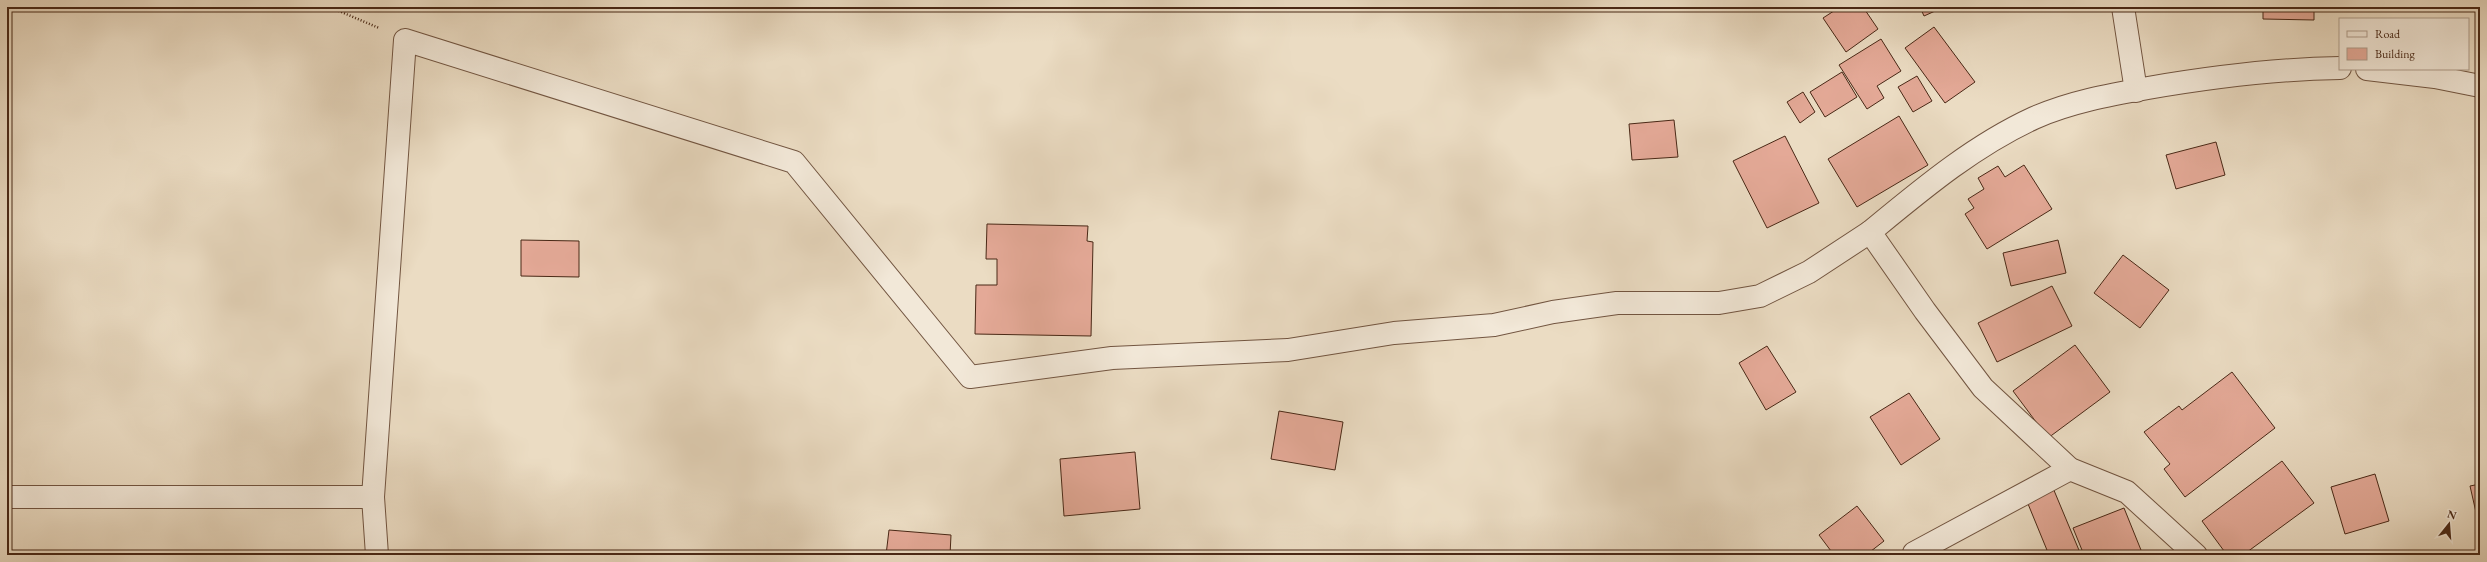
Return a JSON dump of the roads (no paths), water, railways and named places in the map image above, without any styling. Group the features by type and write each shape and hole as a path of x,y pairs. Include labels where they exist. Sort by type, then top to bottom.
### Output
{"street":[{"path":"2123,7 2136,91"},
{"path":"377,555 373,497 405,40 794,162 970,377 1112,358 1288,350 1394,333 1494,325 1554,312 1617,303 1719,303 1760,296 1809,272 1870,232 1934,179 1974,152 2034,118 2086,100 2222,76 2288,69 2339,68"},
{"path":"2376,70 2435,77 2480,86"},
{"path":"1870,232 1925,311 1983,388 2070,469 2127,492 2196,555"},
{"path":"1916,555 1914,553 2070,469"},
{"path":"7,497 373,497"}]}
